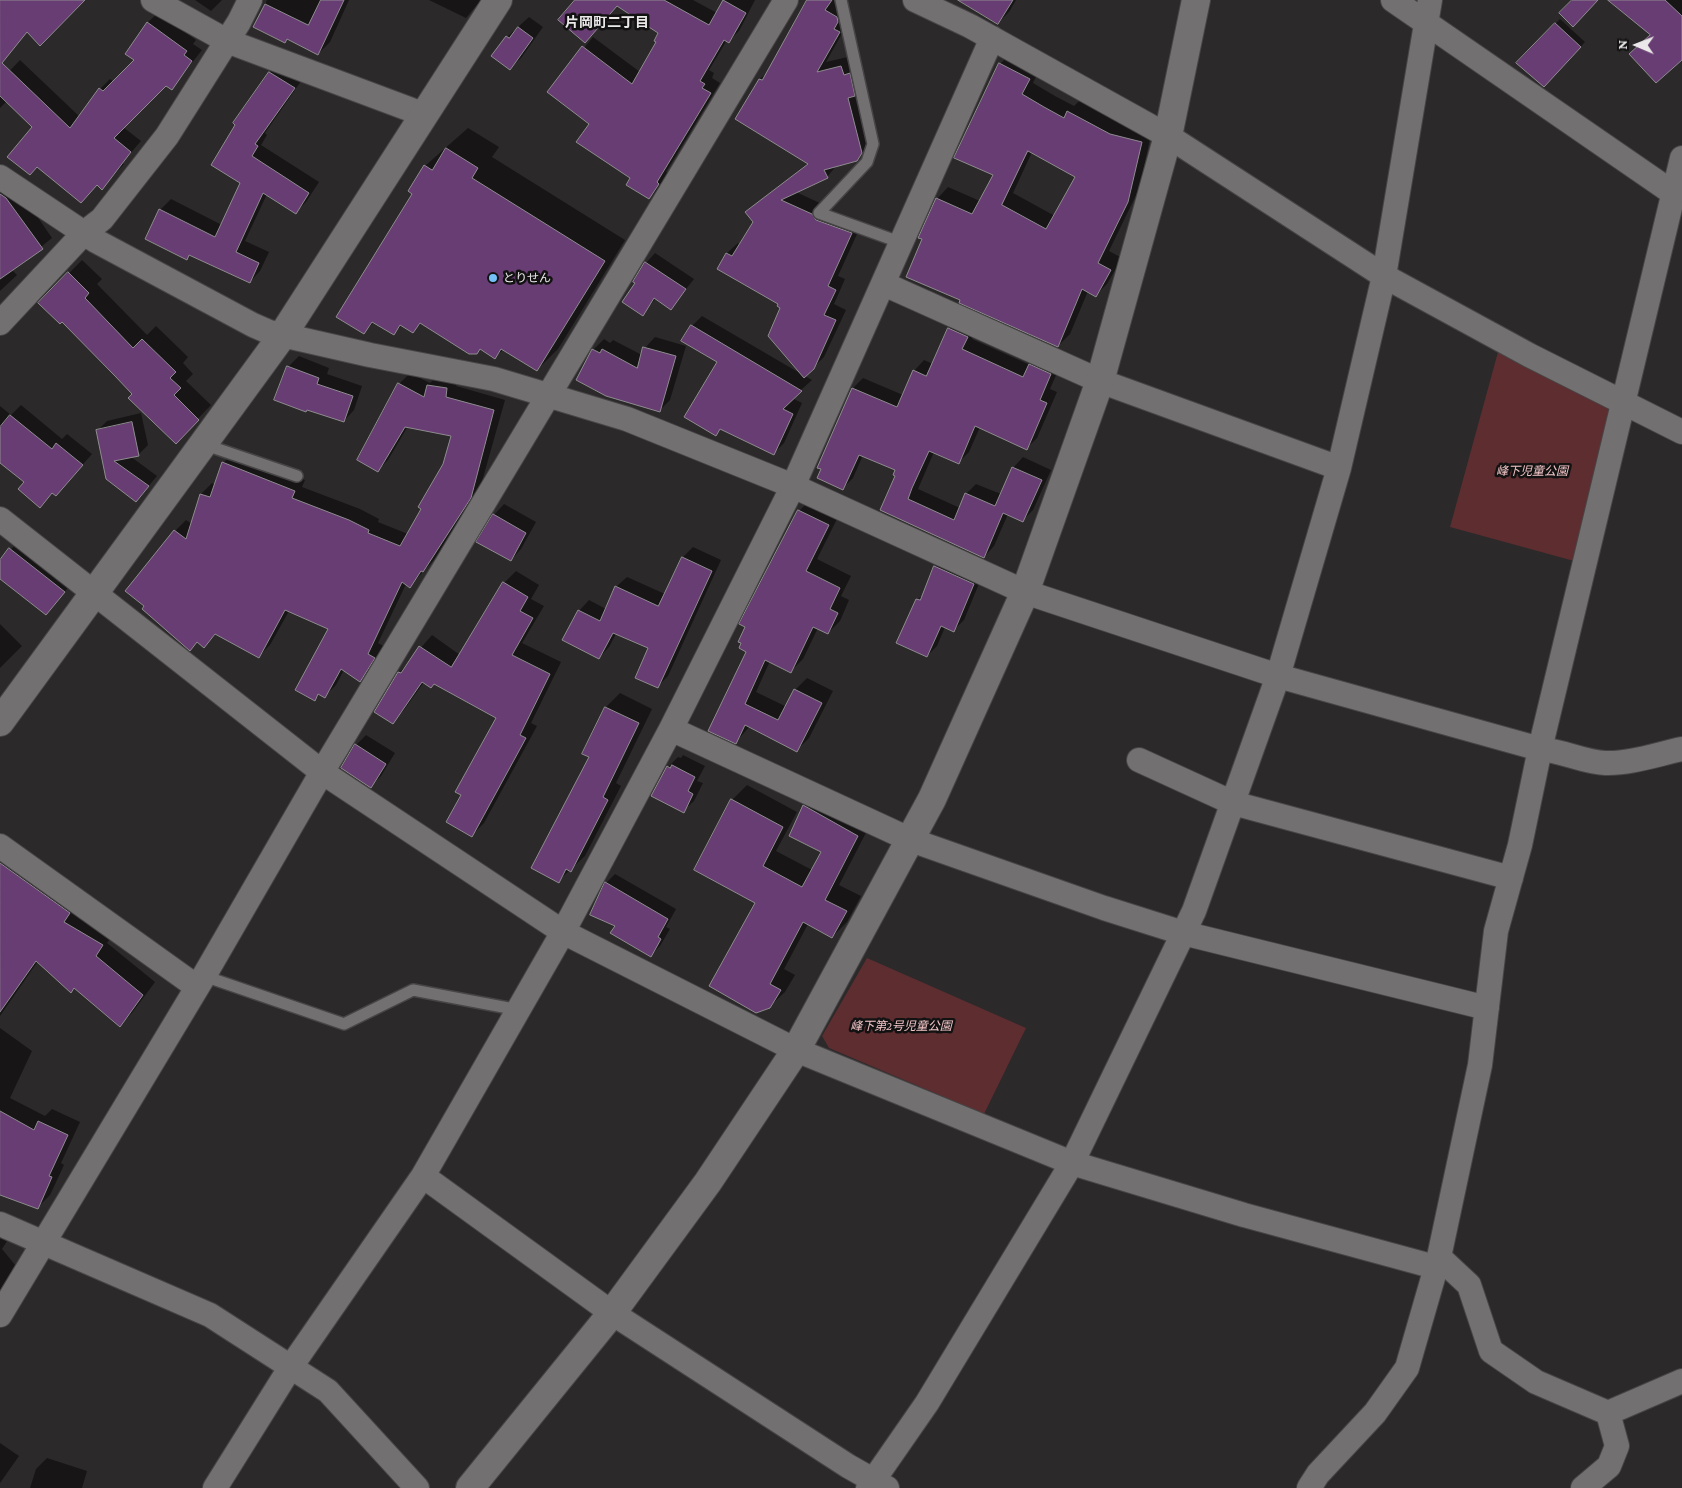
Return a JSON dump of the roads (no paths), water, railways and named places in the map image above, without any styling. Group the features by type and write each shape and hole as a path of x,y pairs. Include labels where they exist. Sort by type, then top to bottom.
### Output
{"street":[{"path":"153,0 228,41 424,115"},
{"path":"0,323 84,233 102,219 167,136 228,41 250,0"},
{"path":"0,722 282,336 498,0"},
{"path":"0,1315 201,982 322,772 786,0"},
{"path":"915,0 992,38 1168,136 1384,276 1623,403 1682,432"},
{"path":"470,1488 612,1313 708,1182 796,1050 911,840 1025,592 1100,381 1168,136 1196,0"},
{"path":"1393,0 1673,193"},
{"path":"423,1176 612,1313 876,1486 1072,1164 1184,934 1278,676 1339,468 1384,276 1430,0"},
{"path":"215,1488 290,1368 423,1176 563,932 671,729 793,486 992,38"},
{"path":"1309,1488 1318,1474 1375,1413 1406,1368 1437,1262 1480,1065 1496,931 1524,828 1540,750 1682,158"},
{"path":"0,177 84,233 253,325 282,336 494,380 627,419 793,486 1025,592 1278,676 1540,750 1557,750 1608,763 1682,749"},
{"path":"884,284 1100,381 1339,468"},
{"path":"0,519 322,772 563,932 796,1050 1072,1164 1244,1216 1437,1262 1469,1285 1491,1351 1536,1382 1608,1413 1682,1381"},
{"path":"671,729 911,840 1184,934 1487,1008"},
{"path":"1139,760 1232,804 1511,878"},
{"path":"0,846 201,982"},
{"path":"0,1224 210,1314 290,1368 328,1391 417,1488"},
{"path":"1583,1488 1609,1466 1617,1446 1608,1413"}],"lane":[{"path":"842,0 873,144 867,162 819,213 902,243"},
{"path":"203,444 297,476"},
{"path":"201,982 344,1024 413,990 518,1010"}],"place":[{"name":"とりせん","path":"493,278"}],"district":[{"name":"片岡町二丁目","path":"607,23"}],"park label":[{"name":"峰下児童公園","path":"1532,471"},
{"name":"峰下第2号児童公園","path":"901,1026"}]}
